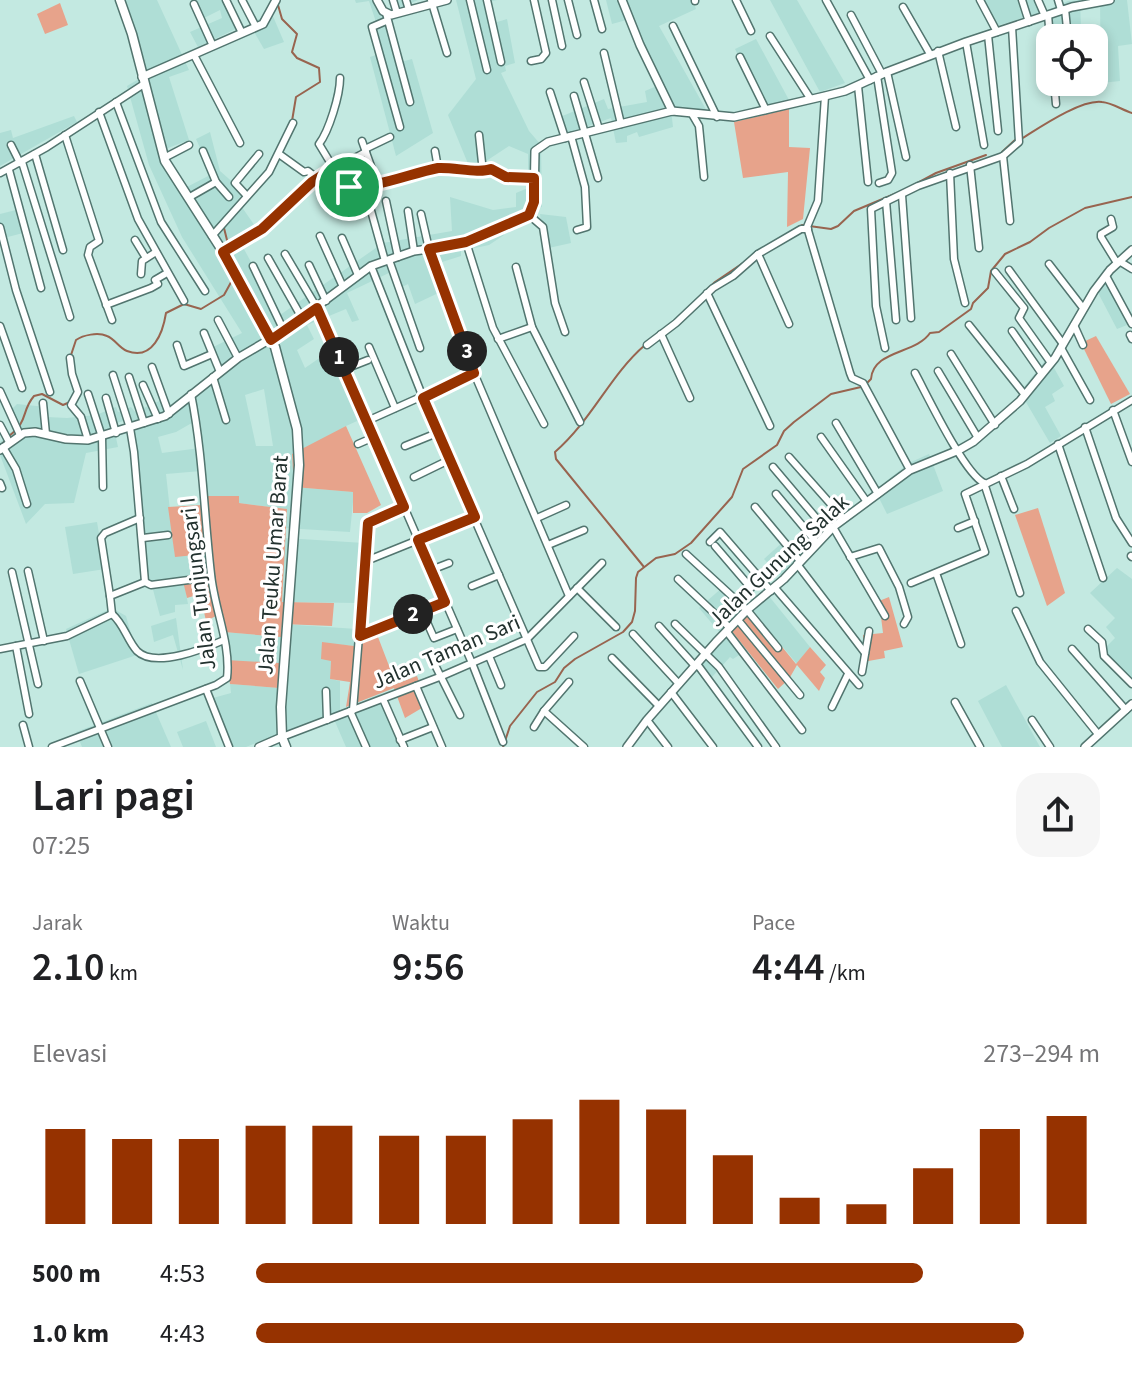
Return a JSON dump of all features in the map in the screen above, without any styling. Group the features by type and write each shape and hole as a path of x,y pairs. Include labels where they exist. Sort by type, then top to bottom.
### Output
{"main road":[{"name":"Jalan Teuku Umar Barat","path":"122,0 164,158 223,252 271,340 290,399 298,443 281,707 282,737 286,747"}],"street":[{"path":"226,0 242,33"},
{"path":"242,0 256,27"},
{"path":"0,173 65,135 143,81 266,22 276,0"},
{"path":"377,0 386,17 410,102"},
{"path":"393,0 397,13"},
{"path":"406,0 409,10"},
{"path":"400,127 372,26 397,13 447,0"},
{"path":"470,0 487,70"},
{"path":"487,0 501,62"},
{"path":"531,61 541,59 546,53 534,0"},
{"path":"552,0 562,46"},
{"path":"568,0 577,35"},
{"path":"594,0 602,29"},
{"path":"622,0 672,111"},
{"path":"736,0 751,31"},
{"path":"826,0 879,75 892,173 888,180 879,183"},
{"path":"980,0 997,32"},
{"path":"1022,0 1029,22"},
{"path":"1038,0 1047,24"},
{"path":"1058,0 1066,24"},
{"path":"4,446 20,435 35,432 88,440 158,419 169,414 238,358 271,340 371,266 414,251 466,242 529,215 534,202 536,148 672,111 734,117 825,96 858,86 966,42 1063,10 1110,0"},
{"path":"431,2 447,53"},
{"path":"194,4 213,46"},
{"path":"903,7 934,53 956,127"},
{"path":"851,15 879,75 906,157"},
{"path":"673,26 717,117"},
{"path":"885,348 876,306 871,209 950,173 1003,156 1019,142 1012,27"},
{"path":"988,35 998,131"},
{"path":"770,36 810,98"},
{"path":"966,42 984,145"},
{"path":"604,53 621,124"},
{"path":"194,55 240,143"},
{"path":"740,57 766,110"},
{"path":"340,78 340,91 328,132 319,143 345,187 438,168 483,172 491,169 506,177 534,178"},
{"path":"584,82 599,129"},
{"path":"858,86 868,182"},
{"path":"550,92 585,187 586,228 577,230"},
{"path":"574,96 598,178"},
{"path":"825,96 818,201 808,226 852,378 863,383 910,470"},
{"path":"1055,96 1056,104"},
{"path":"116,102 161,222 205,291"},
{"path":"99,112 138,219 184,301"},
{"path":"692,114 699,126 704,177"},
{"path":"212,236 269,172 293,123"},
{"path":"65,135 99,241 87,252 112,320"},
{"path":"479,135 483,172"},
{"path":"223,252 266,226 317,178 364,147 390,137"},
{"path":"11,145 21,163 70,317"},
{"path":"164,158 189,145"},
{"path":"364,147 383,190"},
{"path":"203,151 216,182 229,197"},
{"path":"435,151 438,168"},
{"path":"35,154 63,250"},
{"path":"247,196 235,183 259,154"},
{"path":"279,154 303,172 308,171 317,178"},
{"path":"1003,156 1010,221"},
{"path":"970,165 979,248"},
{"path":"9,170 41,288"},
{"path":"950,173 954,259 965,303"},
{"path":"188,198 216,182"},
{"path":"365,189 387,260 420,348"},
{"path":"902,195 911,318"},
{"path":"386,201 398,257"},
{"path":"886,201 896,320"},
{"path":"408,211 414,251"},
{"path":"421,214 429,249 474,373 569,596"},
{"path":"529,215 543,228 555,303 565,332"},
{"path":"1111,219 1113,227 1101,237 1118,262 1132,269"},
{"path":"647,345 758,254 808,226"},
{"path":"0,227 16,290 50,392"},
{"path":"320,236 343,287"},
{"path":"342,238 358,275"},
{"path":"135,240 146,258"},
{"path":"466,242 498,339 544,424"},
{"name":"Jalan Gunung Salak","path":"627,747 671,692 728,630 831,529 910,470 959,450 995,425 1051,363 1083,308 1106,276 1132,250"},
{"path":"141,274 142,261 156,252"},
{"path":"285,254 317,308 345,369 503,742"},
{"path":"758,254 789,324"},
{"path":"268,258 302,318"},
{"path":"1049,264 1083,308"},
{"path":"309,265 326,301"},
{"path":"253,266 284,331"},
{"path":"371,266 437,433 535,661 542,668 574,636"},
{"path":"516,267 532,327 580,422"},
{"path":"1009,270 1062,346 1090,400"},
{"path":"995,272 1024,308 1019,318 1051,363"},
{"path":"106,305 151,288 158,284 155,280 167,273"},
{"path":"1106,276 1132,324"},
{"path":"707,293 770,426"},
{"path":"218,320 238,358"},
{"path":"969,325 1025,395"},
{"path":"1074,325 1083,345"},
{"path":"0,326 22,388"},
{"path":"498,339 532,327"},
{"path":"1012,331 1042,374"},
{"path":"204,333 212,354 226,420"},
{"path":"661,334 690,398"},
{"path":"177,345 184,366 212,354"},
{"path":"369,347 395,408"},
{"path":"951,354 995,425"},
{"path":"70,358 78,392 71,405 81,417 88,440"},
{"path":"345,369 368,360"},
{"path":"152,367 169,414"},
{"path":"938,371 978,438"},
{"path":"367,421 474,373"},
{"path":"915,373 972,473 984,483 1020,593"},
{"path":"113,375 130,428 145,582"},
{"path":"129,377 144,423"},
{"path":"143,385 158,419"},
{"path":"0,391 20,435"},
{"path":"88,394 102,437 103,487"},
{"name":"Jalan Tunjungsari I","path":"52,747 206,689 227,678 224,640 211,577 202,470 191,394"},
{"path":"106,398 116,433"},
{"path":"911,583 985,552 964,494 1132,400"},
{"path":"43,403 46,434"},
{"path":"1113,410 1132,462"},
{"path":"836,423 878,494"},
{"path":"0,425 4,446 16,469 27,504"},
{"path":"1085,427 1116,518 1132,543"},
{"path":"405,446 437,433"},
{"path":"358,444 374,437"},
{"path":"821,437 867,502"},
{"path":"1058,444 1103,578"},
{"path":"789,457 844,519"},
{"path":"414,477 449,460"},
{"path":"773,467 831,529 885,616"},
{"path":"1001,476 1014,509"},
{"path":"776,494 817,543"},
{"path":"537,518 566,505"},
{"path":"366,747 352,710 368,523 404,507"},
{"path":"755,507 865,653"},
{"path":"366,561 475,517"},
{"path":"140,518 105,533 101,538 112,614 138,651 147,656 181,655 224,640"},
{"path":"958,528 975,521"},
{"path":"727,526 712,544 751,588"},
{"path":"548,545 584,530"},
{"path":"720,532 859,685"},
{"path":"143,538 168,535"},
{"path":"850,557 879,548 900,589 908,617 904,624"},
{"path":"686,554 747,610 778,648"},
{"path":"731,564 741,556"},
{"path":"431,570 449,563"},
{"name":"Jalan Taman Sari","path":"282,737 442,676 527,639 602,563"},
{"path":"28,571 44,641"},
{"path":"12,572 38,684"},
{"path":"936,573 961,644"},
{"path":"472,586 499,575"},
{"path":"110,596 145,582 151,585 211,577"},
{"path":"678,579 728,630 802,730"},
{"path":"577,588 616,627"},
{"path":"360,636 445,602"},
{"path":"422,611 434,638 457,629"},
{"path":"1016,611 1040,662 1098,734"},
{"path":"0,649 77,632 112,614"},
{"path":"738,620 800,695"},
{"path":"675,624 719,667 776,747"},
{"path":"659,626 696,665 758,747"},
{"path":"1088,629 1102,642 1104,656 1132,684"},
{"path":"862,672 869,631"},
{"path":"633,634 679,684"},
{"path":"16,646 29,714"},
{"path":"1072,649 1129,707 1085,747"},
{"path":"489,656 501,685"},
{"path":"612,658 659,706"},
{"path":"435,665 460,715"},
{"path":"832,707 848,674"},
{"path":"80,681 108,747"},
{"path":"534,727 569,682"},
{"path":"416,686 442,747"},
{"path":"206,689 229,747"},
{"path":"326,691 327,720"},
{"path":"671,692 713,747"},
{"path":"383,699 402,743 433,727"},
{"path":"955,702 980,747"},
{"path":"544,711 584,747"},
{"path":"647,720 668,747"},
{"path":"1032,720 1050,747"},
{"path":"23,725 29,747"},
{"path":"259,747 282,737"}],"shaded area":[{"path":"122,0 157,0 189,70 169,77 189,140 163,150 185,188 212,174 196,139 210,132 220,171 245,193 237,200 257,229 239,240 280,315 383,243 452,231 450,197 493,210 516,207 516,193 528,188 528,154 509,146 471,171 448,115 476,79 456,0 497,0 489,2 494,23 507,19 515,63 505,66 506,71 501,73 529,131 541,145 542,207 502,221 504,235 489,245 461,251 461,256 439,263 449,288 415,304 408,284 398,289 391,272 347,293 359,320 352,322 346,309 307,325 314,339 297,350 305,368 334,348 366,417 346,426 294,487 354,492 350,532 285,528 286,509 239,503 239,496 203,496 201,471 166,474 175,556 205,554 208,574 183,577 188,604 175,605 175,612 160,616 151,582 144,579 135,460 127,420 113,424 118,447 86,453 74,503 45,504 26,524 0,455 0,442 16,428 8,413 17,404 46,407 47,417 67,418 96,415 116,407 118,412 131,407 135,412 166,398 171,408 218,368 209,349 242,333 182,237 149,165 127,86 142,77","holes":["264,389 273,446 256,446 245,395","197,420 200,448 162,453 158,437 176,432"]},
{"path":"196,0 228,0 242,26 198,47 190,32 222,18 220,10 204,18"},
{"path":"355,0 380,0 386,11 397,8 395,0 418,0 409,4 412,14 390,21 401,62 412,59 433,133 396,156 370,57 382,53 377,25 369,1 356,3"},
{"path":"606,0 693,0 696,9 659,26 708,113 671,110 673,127 639,137 637,132 627,136 627,142 616,143 611,118 565,134 560,117 604,99 608,109 647,102 645,91 659,85 630,19 612,24"},
{"path":"770,0 797,0 845,83 820,92"},
{"path":"982,0 1037,0 1041,13 996,26"},
{"path":"1080,0 1081,24 1050,24 1049,10 1068,1"},
{"path":"1100,0 1127,0 1132,44 1118,46 1120,81 1108,82 1108,24 1100,24"},
{"path":"60,3 68,25 45,34 37,14"},
{"path":"272,14 284,42 264,49 249,23"},
{"path":"756,39 789,100 764,106 735,49"},
{"path":"789,109 789,147 810,148 803,219 787,227 788,172 743,178 734,122"},
{"path":"74,116 77,122 0,166 0,133 11,130 13,138"},
{"path":"16,210 23,233 0,239 0,214"},
{"path":"540,214 566,217 571,243 544,249"},
{"path":"1104,269 1122,296 1132,319 1132,323 1117,329 1094,285"},
{"path":"1096,336 1130,394 1111,404 1081,343"},
{"path":"1048,357 1064,386 1052,394 1055,401 1045,407 1061,436 1050,443 1020,392"},
{"path":"346,426 381,505 367,513 353,513 353,492 294,487 292,454"},
{"path":"929,454 943,491 887,514 875,490 909,463"},
{"path":"203,496 239,496 239,503 287,509 282,602 334,603 332,626 282,624 281,637 224,632 220,614 206,621 200,594 187,598 182,577 207,574 205,554 175,557 168,507 202,505"},
{"path":"1038,508 1065,593 1047,606 1015,515"},
{"path":"97,522 105,569 73,574 65,527"},
{"path":"285,538 364,543 360,603 282,602"},
{"path":"785,540 799,555 780,576 764,559"},
{"path":"1117,568 1132,579 1132,682 1103,650 1115,638 1106,627 1115,618 1090,593"},
{"path":"723,587 742,608 727,625 747,650 733,659 730,657 712,677 697,657 720,633 699,608"},
{"path":"764,590 810,647 797,664 747,604"},
{"path":"889,597 903,647 884,651 885,658 863,662 863,635 883,633 879,601"},
{"path":"747,604 796,664 810,647 826,665 820,672 825,678 819,691 797,665 789,679 778,689 727,625"},
{"path":"112,608 126,616 137,655 79,674 66,629"},
{"path":"176,618 183,670 173,635 154,642 151,626"},
{"path":"282,624 357,629 354,646 322,643 331,661 330,679 340,681 340,711 380,694 404,747 346,747 333,717 246,747 233,747 213,698 231,693 230,684 279,688 226,660 224,632 281,637"},
{"path":"373,624 396,684 417,676 427,705 405,718 394,688 346,707 350,682 330,679 331,661 321,659 322,642 354,646 357,629"},
{"path":"226,660 279,663 279,688 230,684"},
{"path":"1006,685 1040,747 1002,747 978,701"},
{"path":"152,703 171,747 82,747 76,732"},
{"path":"206,721 216,747 183,747 177,732"}],"waterway":[{"path":"278,5 282,19 297,34 292,52 297,58 319,68 320,82 296,97 292,121"},
{"path":"1021,139 1060,115 1093,102 1106,103 1132,113"},
{"path":"1002,152 1015,140"},
{"path":"910,187 936,173 986,155"},
{"path":"799,227 831,229 854,211 904,190"},
{"path":"867,383 879,363 887,357 924,340 930,333 939,332 971,309 988,288 991,271 1005,254 1085,208 1132,197"},
{"path":"227,215 239,202"},
{"path":"224,228 228,244 226,249"},
{"path":"686,310 715,282 743,263"},
{"path":"70,358 76,340 95,334 110,337 127,351 144,352 159,336 166,313 184,304 201,309 224,295 235,275"},
{"path":"644,567 556,459 555,452 645,345"},
{"path":"503,747 510,726 537,692 555,682 575,659 623,632 632,622 638,572 656,558 675,554 691,543 732,497 743,469 777,445 784,431 794,422 831,394 861,387"},
{"path":"9,436 20,426 34,396 42,394 63,405 70,402"},
{"path":"0,446 5,441"}],"route":[{"path":"438,168 481,172 491,169 500,176 534,178 535,194 529,215 466,242 429,249 474,373 423,398 475,517 418,540 445,602 360,636 368,523 404,507 317,308 271,340 223,252 262,229 312,182 332,169 344,186 349,187 438,168"}]}
